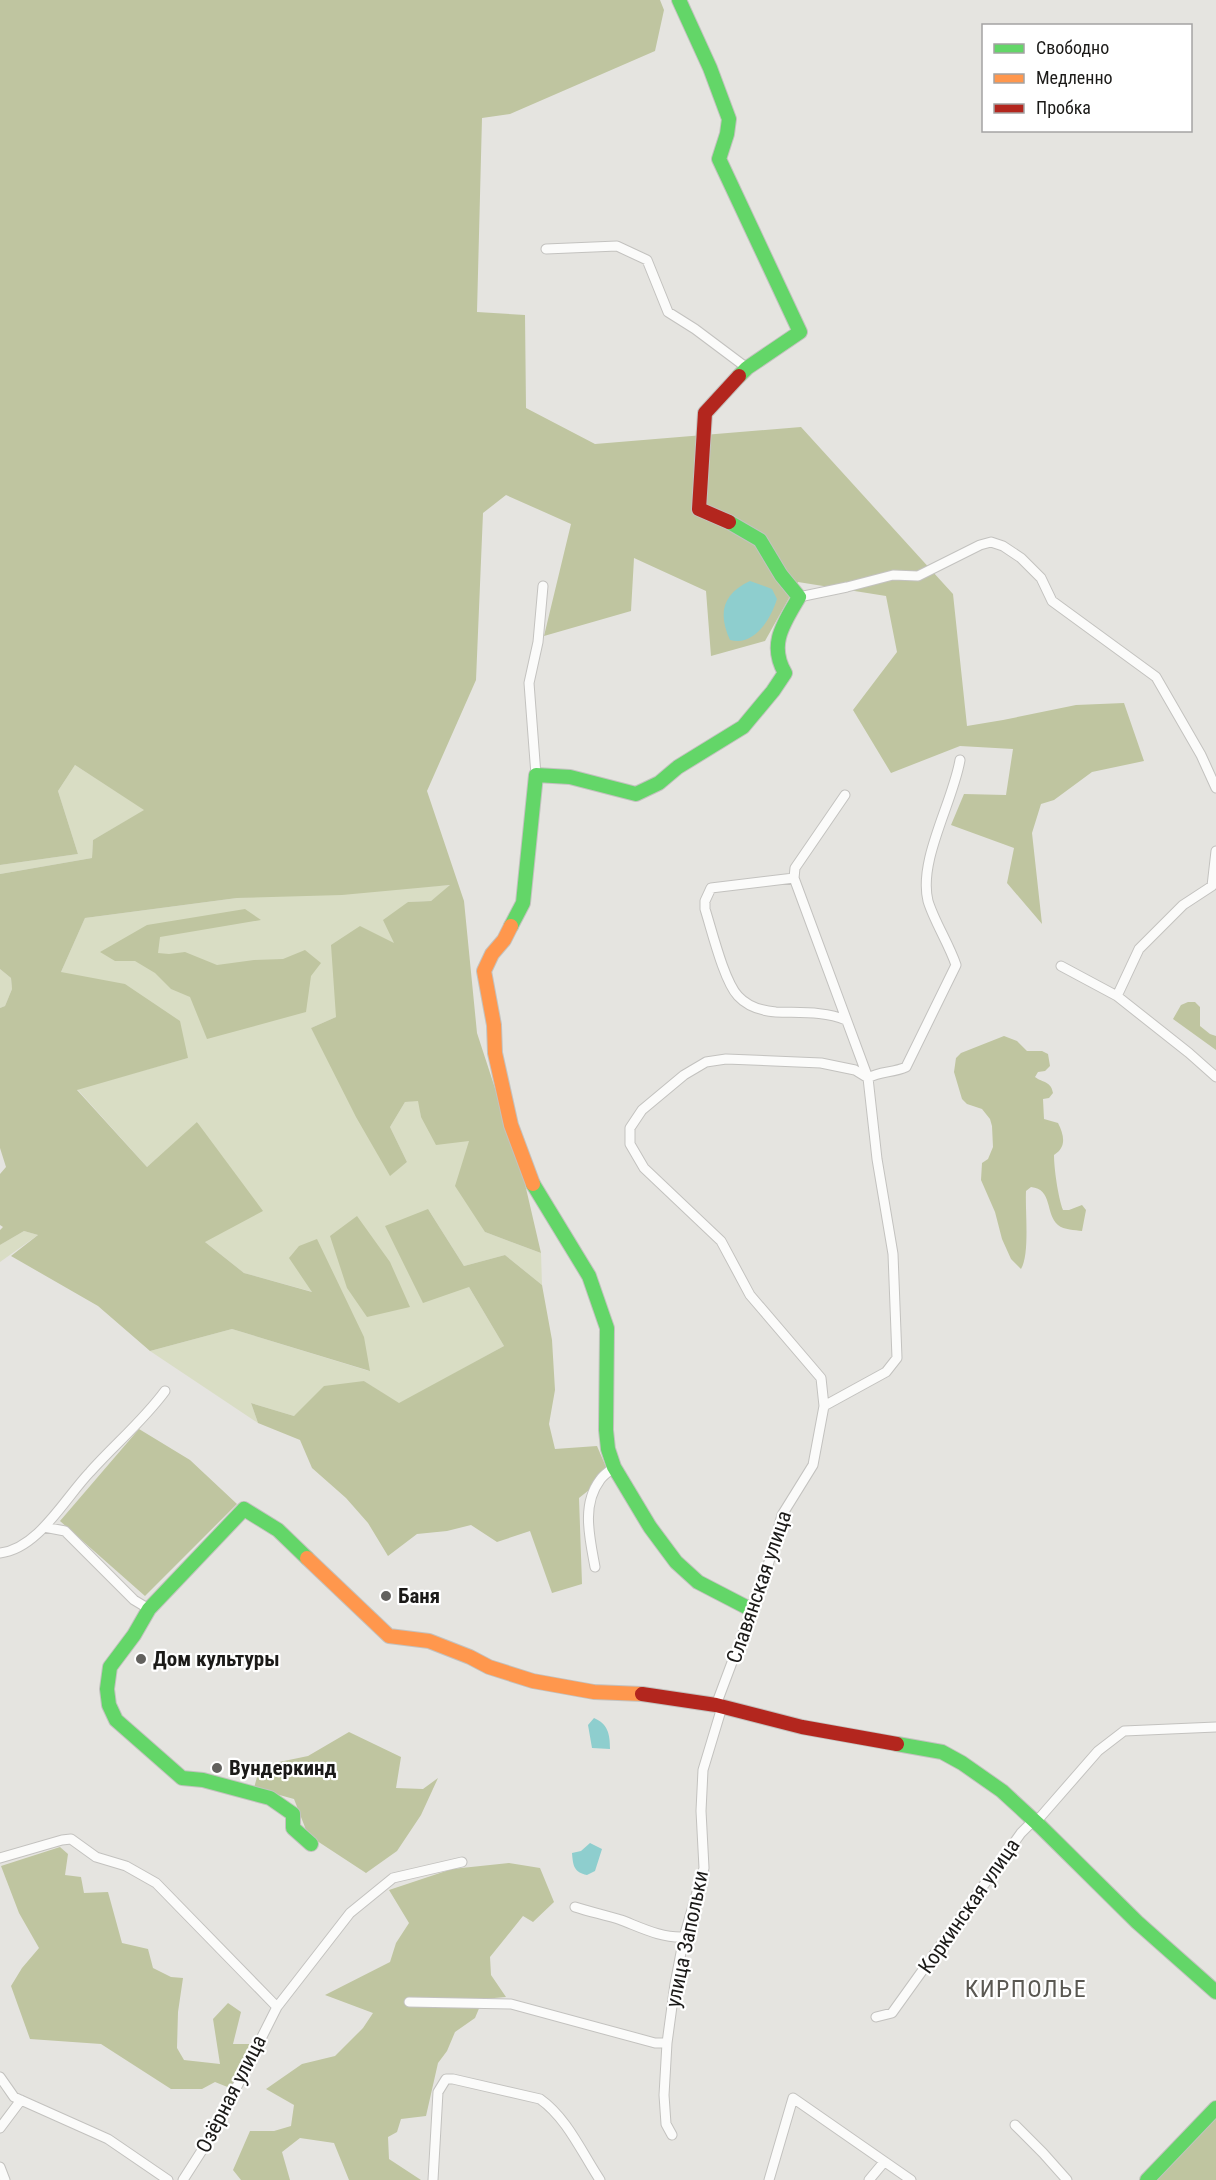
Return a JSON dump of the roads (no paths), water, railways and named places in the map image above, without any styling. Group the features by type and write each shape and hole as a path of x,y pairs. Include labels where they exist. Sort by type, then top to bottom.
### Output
{"street":[{"path":"679,0 710,68 729,119 719,159 800,332 747,368 705,413 699,509 740,527 760,540 781,575 799,597"},
{"path":"546,249 618,246 647,260 668,312 747,368"},
{"path":"536,775 570,777 636,794 659,783 678,767 743,726 773,691 785,673 777,663 775,648 785,621 799,597 847,588 893,575 918,576 980,545 991,542 1003,546 1021,558 1041,578 1052,601 1156,677 1201,755 1216,788"},
{"path":"543,586 537,642 529,683 536,775 523,903 504,940 492,954 484,971 494,1025 495,1053 511,1125 532,1183 589,1276 607,1328 606,1430 608,1449 614,1467 650,1527 675,1562 698,1581 752,1610"},
{"path":"868,1078 876,1073 896,1071 906,1067 956,965 928,900 927,876 931,853 957,781 960,760"},
{"path":"824,1406 886,1372 897,1358 893,1254 877,1159 868,1078 794,878 795,868 845,795"},
{"path":"1117,996 1139,950 1184,905 1214,887 1216,851"},
{"path":"794,878 711,888 705,901 705,909 729,981 738,996 750,1006 765,1011 831,1014 846,1020"},
{"path":"1061,966 1117,996 1216,1077"},
{"name":"Славянская улица","path":"719,1706 767,1569 782,1515 813,1465 824,1406 821,1378 750,1295 721,1241 644,1168 630,1144 630,1128 642,1110 684,1075 706,1062 754,1059 833,1066 855,1070 868,1078"},
{"path":"0,1553 12,1552 44,1527 90,1472 147,1415 165,1391"},
{"path":"595,1567 587,1524 591,1502 600,1480 614,1467"},
{"path":"311,1844 292,1828 293,1814 270,1798 203,1780 182,1778 117,1720 108,1705 107,1689 110,1667 135,1635 149,1609 244,1509 278,1530 389,1636 429,1641 489,1667 533,1681 594,1692 640,1694 719,1706 802,1727 942,1752 958,1759 1036,1822 1128,1914 1216,1992"},
{"path":"44,1527 65,1531 134,1600 149,1609"},
{"name":"улица Запольки","path":"672,2135 666,2124 664,2095 667,2043 684,1937 704,1868 701,1818 703,1770 719,1706"},
{"name":"Коркинская улица","path":"876,2017 892,2013 1021,1833 1031,1822 1036,1822 1098,1752 1124,1731 1216,1726"},
{"path":"0,1858 71,1839 96,1857 126,1866 156,1883 277,2007"},
{"name":"Озёрная улица","path":"183,2180 215,2130 277,2007 350,1913 393,1878 462,1862"},
{"path":"575,1907 618,1919 653,1933 684,1937"},
{"path":"409,2002 511,2004 655,2043 667,2043"},
{"path":"0,2077 15,2097 108,2139 168,2180"},
{"path":"433,2180 438,2092 446,2079 540,2099 562,2121 600,2180"},
{"path":"770,2180 793,2098 911,2180"},
{"path":"0,2128 21,2100"},
{"path":"1147,2180 1216,2108"},
{"path":"1015,2125 1067,2180"},
{"path":"869,2180 884,2162"},
{"path":"0,2167 5,2180"}],"water":[{"path":"750,581 772,589 777,599 761,629 747,639 730,640 724,622 725,606 733,592"},
{"path":"594,1718 607,1730 610,1749 592,1748 588,1725"},
{"path":"590,1843 602,1849 595,1871 587,1875 575,1868 572,1853 581,1851"}],"place":[{"name":"Баня","path":"386,1596"},
{"name":"Дом культуры","path":"141,1659"},
{"name":"Вундеркинд","path":"217,1768"}],"district":[{"name":"КИРПОЛЬЕ","path":"1026,1989"}]}
